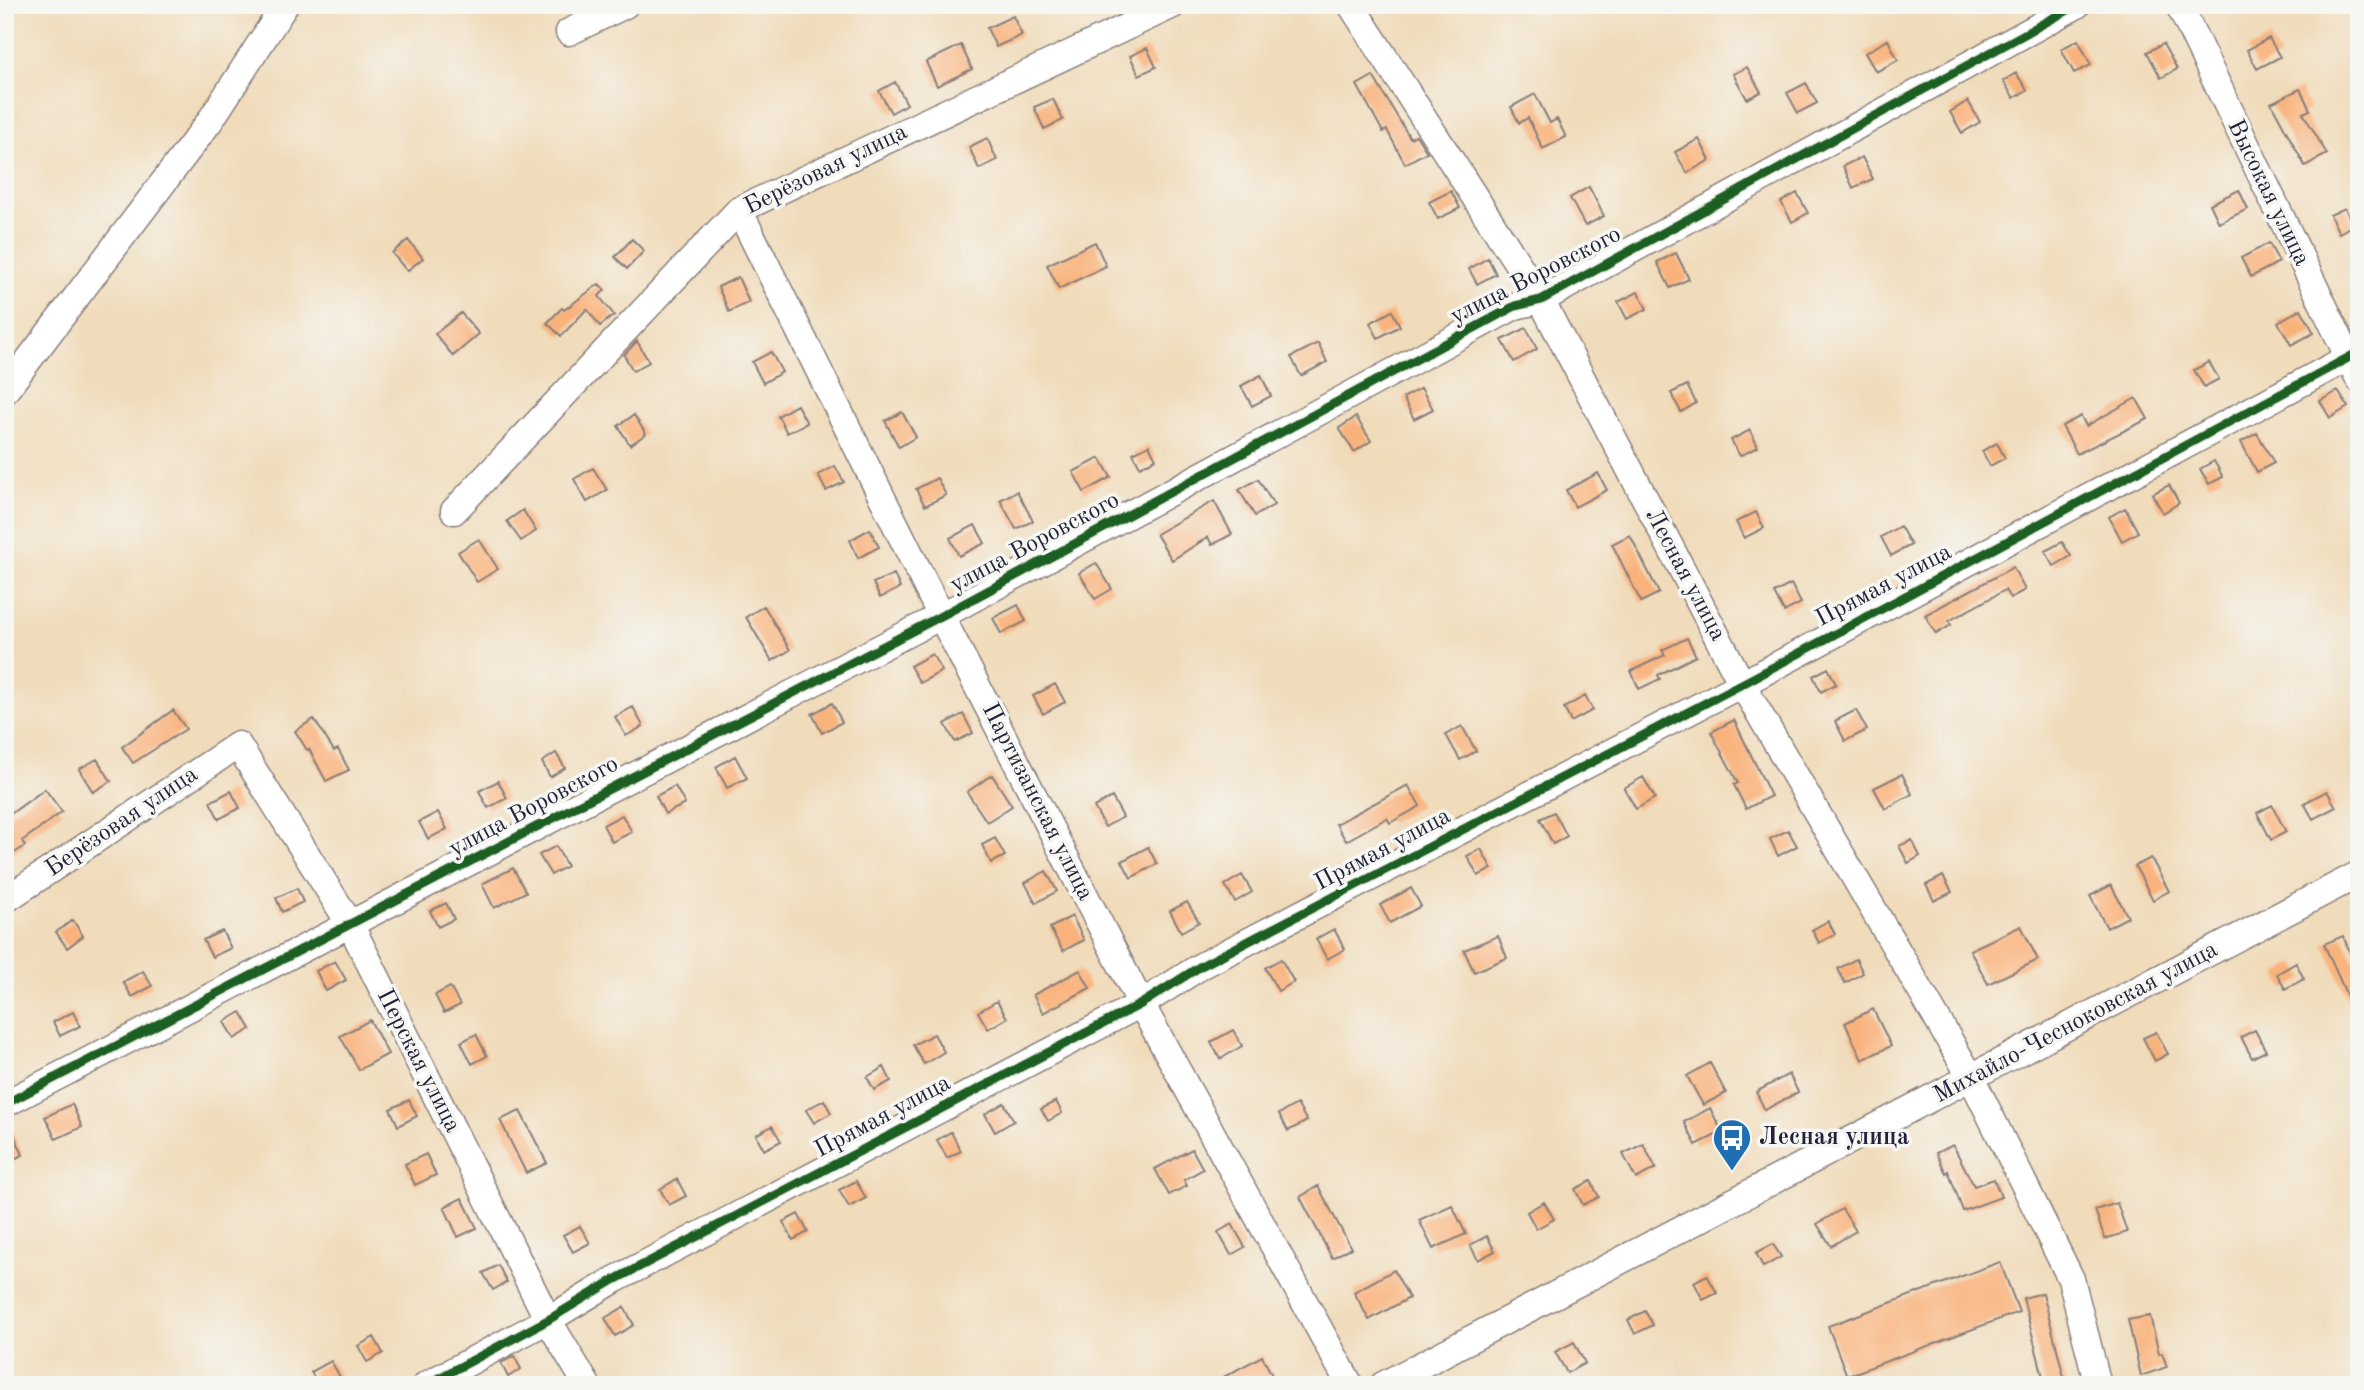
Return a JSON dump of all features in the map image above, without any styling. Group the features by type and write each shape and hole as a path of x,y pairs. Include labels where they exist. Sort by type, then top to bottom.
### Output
{"street":[{"path":"5,391 210,121 285,5"},
{"path":"569,32 625,5"},
{"name":"Берёзовая улица","path":"454,512 739,210 1172,5"},
{"name":"Лесная улица","path":"1351,5 1541,300 1742,684 1972,1079 2071,1279 2098,1385"},
{"name":"улица Воровского","path":"5,1104 941,616 1515,306 1541,300 2077,5"},
{"name":"Высокая улица","path":"2179,5 2355,363"},
{"name":"Партизанская улица","path":"739,210 941,616 1141,1004 1350,1385"},
{"name":"Прямая улица","path":"426,1385 548,1320 614,1280 1141,1004 1201,966 2355,363"},
{"name":"Берёзовая улица","path":"5,900 238,745"},
{"name":"Перская улица","path":"238,745 350,925 548,1320 587,1385"},
{"name":"Михайло-Чесноковская улица","path":"1383,1385 1972,1079 2359,874"}],"building":[{"path":"1013,16 1022,35 996,47 987,28"},
{"path":"2269,38 2280,57 2257,69 2247,50"},
{"path":"1888,40 1898,60 1876,72 1865,53"},
{"path":"2078,40 2091,65 2074,73 2061,49"},
{"path":"2163,44 2177,69 2161,78 2147,52"},
{"path":"961,45 972,69 937,86 926,62"},
{"path":"1147,48 1156,67 1139,75 1130,56"},
{"path":"1747,67 1761,92 1747,99 1733,74"},
{"path":"2016,73 2027,90 2014,98 2003,81"},
{"path":"1373,76 1410,138 1416,135 1427,152 1405,164 1387,130 1383,132 1357,85"},
{"path":"895,82 907,104 891,113 879,91"},
{"path":"1806,83 1817,103 1798,113 1787,93"},
{"path":"2300,89 2310,110 2303,113 2327,154 2305,166 2271,103"},
{"path":"1535,94 1550,123 1557,119 1566,137 1543,149 1528,118 1519,123 1511,107"},
{"path":"1053,99 1063,120 1044,129 1034,107"},
{"path":"1968,101 1980,122 1962,133 1950,112"},
{"path":"987,138 997,160 979,169 969,147"},
{"path":"1699,139 1710,160 1687,173 1675,152"},
{"path":"1862,157 1873,179 1853,188 1843,166"},
{"path":"1589,187 1604,216 1585,226 1570,198"},
{"path":"2239,190 2248,209 2219,223 2210,204"},
{"path":"1451,191 1460,208 1438,219 1429,202"},
{"path":"1797,193 1808,213 1792,222 1781,202"},
{"path":"2345,208 2353,225 2339,233 2330,215"},
{"path":"632,239 644,251 627,269 615,257"},
{"path":"408,240 423,258 407,271 392,253"},
{"path":"1095,242 1106,266 1059,289 1047,265"},
{"path":"2269,243 2279,262 2251,277 2241,258"},
{"path":"1676,253 1689,279 1670,288 1657,262"},
{"path":"1488,258 1496,274 1477,284 1469,269"},
{"path":"738,277 749,302 729,312 718,287"},
{"path":"599,284 605,290 599,296 614,315 600,326 587,309 561,336 547,323 562,308 564,310"},
{"path":"1638,292 1647,309 1627,319 1618,302"},
{"path":"2301,309 2314,333 2291,345 2278,322"},
{"path":"1392,311 1400,326 1378,338 1370,323"},
{"path":"461,313 479,334 453,356 435,334"},
{"path":"1526,328 1537,349 1514,362 1502,340"},
{"path":"637,341 649,362 633,371 624,355"},
{"path":"1318,343 1327,362 1301,376 1291,357"},
{"path":"771,352 782,372 763,383 752,362"},
{"path":"2209,362 2219,379 2204,387 2194,370"},
{"path":"1261,375 1271,396 1252,406 1241,386"},
{"path":"1687,385 1696,403 1681,412 1671,393"},
{"path":"1421,388 1433,409 1414,419 1403,398"},
{"path":"2338,391 2348,407 2330,418 2320,401"},
{"path":"2136,398 2148,419 2077,454 2062,426 2081,416 2086,426"},
{"path":"797,405 807,423 787,433 778,416"},
{"path":"902,412 916,437 899,447 885,421"},
{"path":"634,415 646,434 630,445 618,426"},
{"path":"1356,417 1371,441 1354,452 1339,428"},
{"path":"1750,430 1758,447 1740,456 1731,440"},
{"path":"2257,433 2274,463 2257,472 2241,442"},
{"path":"1997,443 2005,458 1990,466 1982,451"},
{"path":"1149,445 1156,459 1140,467 1133,453"},
{"path":"1100,458 1111,477 1084,492 1073,472"},
{"path":"2214,461 2223,477 2209,484 2200,469"},
{"path":"835,466 844,482 826,491 818,475"},
{"path":"593,468 607,490 587,502 574,479"},
{"path":"1598,473 1607,490 1575,507 1566,490"},
{"path":"937,478 946,495 925,506 916,489"},
{"path":"1258,479 1274,505 1255,516 1239,490"},
{"path":"2169,485 2179,503 2163,513 2152,494"},
{"path":"1017,491 1033,521 1016,529 1000,500"},
{"path":"1214,501 1232,534 1212,545 1208,537 1172,560 1156,534"},
{"path":"2125,508 2138,532 2122,541 2109,517"},
{"path":"523,510 536,531 521,541 507,521"},
{"path":"1756,512 1764,528 1744,538 1736,522"},
{"path":"975,525 985,543 959,556 950,538"},
{"path":"1900,526 1911,545 1891,556 1881,537"},
{"path":"870,529 879,547 858,558 850,540"},
{"path":"1630,535 1659,593 1641,602 1612,544"},
{"path":"479,539 498,569 477,582 458,552"},
{"path":"2062,542 2071,556 2054,566 2045,551"},
{"path":"1096,563 1112,589 1095,599 1079,573"},
{"path":"2013,567 2025,590 2010,598 2005,590 1949,621 1951,625 1936,634 1925,615"},
{"path":"894,574 900,588 880,598 873,583"},
{"path":"1791,584 1801,603 1784,612 1774,593"},
{"path":"1018,605 1026,621 1001,634 993,618"},
{"path":"764,606 790,650 772,661 746,617"},
{"path":"1687,638 1696,656 1658,675 1660,679 1639,689 1631,671 1665,655 1662,650"},
{"path":"932,654 942,671 920,683 910,666"},
{"path":"1828,668 1836,684 1821,692 1813,676"},
{"path":"1055,684 1065,702 1043,714 1033,696"},
{"path":"1585,696 1593,710 1571,722 1564,708"},
{"path":"832,703 842,722 822,733 812,714"},
{"path":"633,707 643,726 626,736 615,717"},
{"path":"173,710 186,729 133,763 122,747"},
{"path":"1856,710 1867,730 1845,741 1835,721"},
{"path":"963,714 973,733 955,742 945,724"},
{"path":"314,719 334,751 338,749 349,770 326,781 309,749 307,750 295,731"},
{"path":"1734,720 1771,796 1746,809 1734,785 1738,783 1711,732"},
{"path":"1462,726 1476,751 1460,760 1446,735"},
{"path":"556,753 565,768 550,777 542,762"},
{"path":"735,756 747,778 727,788 716,767"},
{"path":"97,759 111,781 93,792 79,769"},
{"path":"1902,774 1912,794 1885,809 1874,788"},
{"path":"992,775 1012,806 987,822 967,792"},
{"path":"1643,777 1655,798 1636,809 1624,788"},
{"path":"498,781 507,798 488,808 479,791"},
{"path":"1408,785 1420,806 1390,823 1387,818 1346,841 1336,824"},
{"path":"675,786 685,804 665,814 656,796"},
{"path":"45,789 62,812 22,841 25,846 13,854 10,850 5,854 5,818"},
{"path":"231,791 240,808 219,819 210,802"},
{"path":"2327,791 2336,807 2313,819 2304,803"},
{"path":"1112,797 1123,817 1105,827 1094,807"},
{"path":"2272,805 2286,832 2271,840 2257,813"},
{"path":"438,812 447,829 428,839 419,822"},
{"path":"1554,812 1567,836 1553,844 1540,819"},
{"path":"622,815 632,832 612,842 603,825"},
{"path":"1788,830 1797,846 1778,856 1770,839"},
{"path":"995,838 1005,856 991,863 982,845"},
{"path":"1912,840 1920,856 1908,863 1899,846"},
{"path":"556,846 567,866 551,875 539,855"},
{"path":"1148,847 1157,864 1131,878 1122,861"},
{"path":"1481,849 1492,869 1478,876 1467,856"},
{"path":"2151,858 2169,891 2153,900 2135,866"},
{"path":"513,868 526,892 494,908 482,884"},
{"path":"1046,871 1057,891 1036,903 1025,883"},
{"path":"1242,875 1252,892 1235,902 1225,885"},
{"path":"1943,876 1952,892 1934,901 1926,885"},
{"path":"2111,885 2128,917 2107,928 2090,896"},
{"path":"297,888 303,902 282,912 276,898"},
{"path":"1411,888 1421,906 1390,923 1380,905"},
{"path":"1187,902 1199,922 1181,932 1170,911"},
{"path":"446,903 454,919 438,927 430,911"},
{"path":"1072,916 1084,940 1063,951 1050,928"},
{"path":"73,920 83,936 67,948 56,932"},
{"path":"1828,921 1835,934 1819,943 1812,930"},
{"path":"2021,926 2038,960 1988,984 1970,950"},
{"path":"1334,929 1345,949 1327,959 1316,939"},
{"path":"222,931 231,948 212,957 203,940"},
{"path":"1498,936 1507,958 1474,972 1464,950"},
{"path":"2343,936 2359,973 2359,1023 2324,944"},
{"path":"1281,959 1294,982 1278,991 1265,968"},
{"path":"1856,959 1863,973 1845,983 1838,969"},
{"path":"335,961 346,980 326,991 316,971"},
{"path":"2296,963 2304,979 2285,989 2277,974"},
{"path":"1080,970 1090,988 1043,1013 1033,995"},
{"path":"143,971 152,986 132,997 123,982"},
{"path":"450,987 460,1005 444,1013 435,995"},
{"path":"997,1001 1007,1018 988,1029 978,1012"},
{"path":"1873,1009 1891,1046 1862,1060 1845,1023"},
{"path":"73,1012 80,1026 60,1036 53,1022"},
{"path":"241,1012 251,1029 234,1039 224,1022"},
{"path":"370,1020 388,1054 359,1070 340,1036"},
{"path":"1233,1030 1242,1046 1220,1059 1211,1042"},
{"path":"2255,1030 2266,1051 2252,1058 2241,1037"},
{"path":"2156,1032 2168,1054 2155,1061 2143,1038"},
{"path":"476,1034 487,1056 472,1064 461,1042"},
{"path":"934,1034 944,1052 924,1064 913,1045"},
{"path":"1710,1063 1726,1093 1703,1105 1687,1076"},
{"path":"884,1067 891,1081 874,1090 867,1077"},
{"path":"1789,1074 1798,1092 1765,1110 1756,1092"},
{"path":"409,1100 417,1116 398,1126 390,1109"},
{"path":"824,1100 831,1113 814,1123 806,1110"},
{"path":"1056,1101 1062,1113 1048,1121 1041,1109"},
{"path":"1004,1103 1014,1121 995,1132 985,1114"},
{"path":"72,1104 82,1127 56,1139 45,1117"},
{"path":"1297,1104 1307,1121 1288,1131 1279,1114"},
{"path":"1710,1108 1722,1132 1696,1145 1684,1122"},
{"path":"520,1111 547,1163 526,1173 500,1120"},
{"path":"7,1119 23,1155 5,1163 5,1120"},
{"path":"772,1126 781,1141 764,1150 756,1135"},
{"path":"951,1132 961,1151 947,1158 937,1140"},
{"path":"1643,1144 1656,1168 1636,1179 1623,1154"},
{"path":"1953,1145 1974,1186 1994,1179 2001,1197 1963,1211 1948,1171 1946,1173 1936,1153"},
{"path":"1192,1149 1203,1169 1184,1180 1187,1186 1169,1195 1155,1169"},
{"path":"426,1154 436,1175 415,1185 405,1164"},
{"path":"677,1179 686,1196 669,1205 660,1189"},
{"path":"856,1181 866,1198 849,1207 839,1190"},
{"path":"1591,1181 1599,1197 1583,1205 1575,1189"},
{"path":"1318,1186 1351,1248 1332,1258 1300,1197"},
{"path":"462,1198 477,1228 458,1237 444,1207"},
{"path":"1544,1202 1554,1219 1536,1229 1527,1212"},
{"path":"2117,1203 2127,1232 2105,1239 2095,1210"},
{"path":"1452,1205 1466,1234 1433,1249 1419,1220"},
{"path":"1842,1209 1856,1231 1831,1246 1817,1224"},
{"path":"798,1214 808,1232 793,1240 783,1222"},
{"path":"1232,1224 1245,1247 1231,1255 1218,1232"},
{"path":"580,1226 590,1243 573,1252 563,1235"},
{"path":"1487,1236 1495,1251 1478,1260 1470,1245"},
{"path":"1773,1244 1781,1257 1763,1267 1756,1253"},
{"path":"2000,1262 2019,1312 1847,1376 1828,1326"},
{"path":"498,1265 507,1282 493,1290 483,1273"},
{"path":"1394,1270 1409,1298 1369,1320 1354,1292"},
{"path":"1707,1275 1717,1293 1703,1300 1694,1282"},
{"path":"2043,1293 2066,1385 2045,1385 2023,1298"},
{"path":"624,1307 634,1325 615,1336 605,1318"},
{"path":"1645,1311 1653,1325 1635,1334 1628,1320"},
{"path":"2150,1316 2159,1354 2162,1353 2167,1367 2141,1376 2128,1320"},
{"path":"374,1337 383,1353 367,1362 358,1346"},
{"path":"1574,1342 1585,1363 1567,1373 1555,1352"},
{"path":"514,1356 521,1369 508,1377 501,1363"},
{"path":"1262,1356 1272,1375 1254,1385 1209,1385"},
{"path":"331,1361 340,1377 326,1385 318,1385 311,1372"}],"cycle path":[{"path":"5,1104 941,616 1515,306 1541,300 2077,5"},
{"path":"426,1385 548,1320 614,1280 1141,1004 1201,966 1742,684 2359,352"}],"place":[{"name":"Лесная улица","path":"1732,1172"}]}
